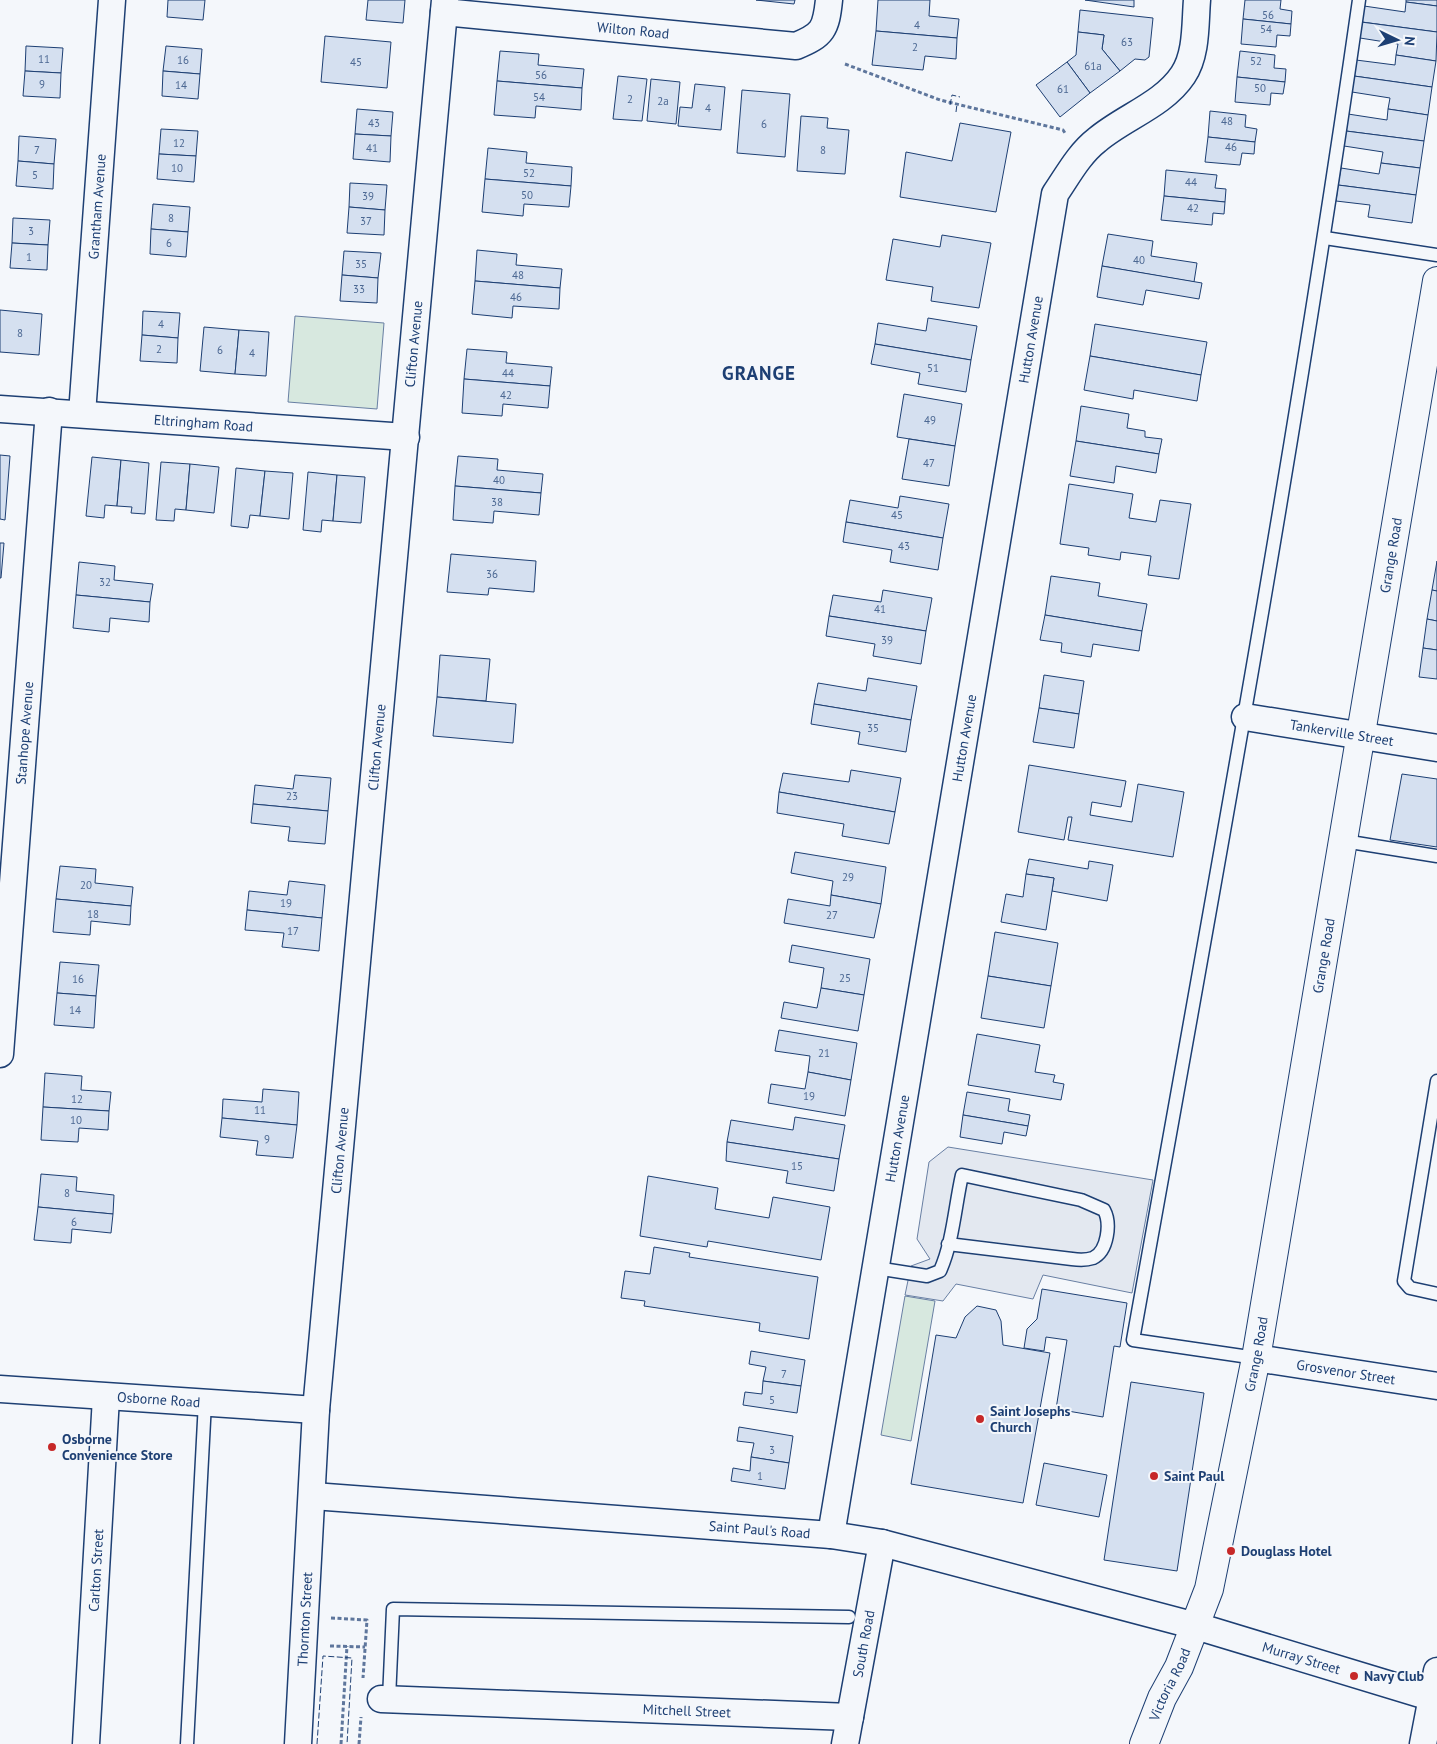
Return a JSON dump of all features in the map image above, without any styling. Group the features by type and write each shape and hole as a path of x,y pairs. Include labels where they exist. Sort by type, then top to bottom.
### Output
{"street":[{"name":"Grantham Avenue","path":"82,414 112,0"},
{"name":"Wilton Road","path":"444,6 796,46 820,34 827,20 829,0"},
{"name":"Hutton Avenue","path":"831,1535 1055,194 1084,151 1098,138 1167,94 1183,75 1192,53 1197,0"},
{"name":"Clifton Avenue","path":"313,1496 316,1410 444,6"},
{"name":"Grange Road","path":"1196,1626 1209,1589 1256,1358 1437,281"},
{"name":"Eltringham Road","path":"0,409 406,437"},
{"name":"Stanhope Avenue","path":"0,1054 49,411"},
{"name":"Tankerville Street","path":"1245,717 1437,748"},
{"name":"Grosvenor Street","path":"1256,1358 1437,1386"},
{"name":"Osborne Road","path":"0,1389 316,1410"},
{"name":"Carlton Street","path":"86,1744 106,1397"},
{"name":"Saint Paul's Road","path":"313,1496 831,1535 882,1543 1196,1626"},
{"name":"Thornton Street","path":"298,1744 313,1496"},
{"name":"South Road","path":"845,1744 882,1543"},
{"name":"Murray Street","path":"1196,1626 1435,1698"},
{"name":"Victoria Road","path":"1144,1744 1162,1698 1179,1667 1196,1626"},
{"path":"1422,1744 1435,1698 1437,1670"},
{"name":"Mitchell Street","path":"385,1699 850,1717"}],"lane":[{"path":"1256,1358 1133,1340 1245,717 1325,238 1359,0"},
{"path":"1325,238 1437,255"},
{"path":"1344,841 1437,856"},
{"path":"1437,1081 1404,1281 1410,1288 1437,1294"},
{"path":"876,1268 927,1276 940,1271 946,1258 948,1244 962,1175 1081,1200 1104,1210 1107,1219 1103,1248 1092,1258 1072,1260 948,1244"},
{"path":"187,1744 205,1402"},
{"path":"385,1699 393,1609 849,1617"}],"path":[{"path":"845,64 940,100 1063,130 1084,151"},
{"path":"330,1618 367,1620 364,1659"},
{"path":"328,1646 365,1648"},
{"path":"341,1744 347,1646"}],"shaded area":[{"path":"295,316 384,323 377,409 288,402"},
{"path":"948,1147 1153,1180 1132,1293 1043,1275 1033,1299 956,1284 943,1301 905,1295 911,1266 930,1259 917,1239 929,1162"},
{"path":"905,1296 935,1301 911,1441 881,1435"}],"building":[{"path":"168,0 205,0 203,20 167,17"},
{"path":"368,0 405,0 403,23 366,20"},
{"path":"756,0 795,0 794,4"},
{"path":"878,0 930,0 929,16 959,19 957,38 876,31"},
{"path":"1085,0 1134,0 1134,7"},
{"path":"1245,0 1281,0 1280,9 1292,11 1291,24 1243,19"},
{"path":"1406,0 1437,0 1437,6 1406,2"},
{"path":"1406,2 1437,6 1437,32 1362,22 1364,6 1405,12"},
{"path":"1080,10 1153,18 1149,57 1145,60 1135,59 1120,71 1102,49 1104,35 1078,32"},
{"path":"1243,19 1291,24 1290,36 1277,35 1276,47 1241,44"},
{"path":"1361,22 1437,32 1436,61 1396,55 1398,44 1360,38"},
{"path":"876,31 957,38 956,59 925,56 923,70 872,65"},
{"path":"1078,32 1104,35 1102,49 1120,71 1090,93 1067,62 1076,55"},
{"path":"325,36 391,42 387,88 321,82"},
{"path":"26,46 63,48 61,73 25,71"},
{"path":"166,46 202,49 200,74 163,71"},
{"path":"500,51 539,54 538,65 584,69 582,88 497,81"},
{"path":"1240,51 1275,55 1274,68 1286,69 1285,82 1237,77"},
{"path":"1396,55 1436,61 1432,87 1354,76 1356,60 1395,65"},
{"path":"1067,62 1090,93 1060,117 1036,85"},
{"path":"25,71 61,73 60,98 23,96"},
{"path":"163,71 200,74 198,99 162,96"},
{"path":"618,76 647,79 642,121 613,119"},
{"path":"1354,76 1432,87 1428,115 1388,109 1390,98 1352,92"},
{"path":"1237,77 1285,82 1283,94 1271,93 1270,105 1235,102"},
{"path":"651,79 680,82 676,124 647,121"},
{"path":"497,81 582,88 581,110 536,106 535,118 494,115"},
{"path":"695,84 725,87 721,130 678,126 680,107 692,108"},
{"path":"742,90 790,94 785,157 737,153"},
{"path":"357,109 393,112 391,136 355,134"},
{"path":"1388,109 1428,115 1424,141 1346,131 1348,114 1387,120"},
{"path":"1210,111 1246,115 1245,127 1257,129 1255,142 1208,137"},
{"path":"801,116 828,118 827,128 849,130 845,174 797,171"},
{"path":"960,123 1011,132 996,212 900,197 906,152 952,161"},
{"path":"161,129 198,131 196,156 159,154"},
{"path":"1346,131 1424,141 1420,168 1381,163 1383,152 1344,146"},
{"path":"355,134 391,136 390,162 353,159"},
{"path":"19,136 56,139 54,164 18,161"},
{"path":"1208,137 1255,142 1254,154 1242,153 1240,165 1205,162"},
{"path":"488,148 527,152 526,163 572,167 571,186 485,179"},
{"path":"159,154 196,156 194,182 157,179"},
{"path":"18,161 54,164 53,189 16,186"},
{"path":"1381,163 1420,168 1416,195 1338,185 1341,168 1379,174"},
{"path":"1166,170 1217,175 1215,188 1226,189 1225,202 1164,196"},
{"path":"485,179 571,186 569,207 524,204 523,216 482,212"},
{"path":"350,183 387,185 385,210 349,207"},
{"path":"1338,185 1416,195 1412,223 1368,217 1370,205 1336,201"},
{"path":"1164,196 1225,202 1224,214 1213,213 1212,225 1161,220"},
{"path":"153,204 190,207 188,232 151,229"},
{"path":"349,207 385,210 384,235 347,233"},
{"path":"13,218 50,220 48,245 12,243"},
{"path":"151,229 188,232 186,257 150,254"},
{"path":"1108,234 1153,241 1151,256 1197,263 1194,282 1102,266"},
{"path":"942,235 991,243 979,308 931,301 933,287 886,280 893,239 940,247"},
{"path":"12,243 48,245 47,270 10,268"},
{"path":"477,250 517,254 516,265 562,269 560,288 475,281"},
{"path":"344,251 381,253 378,278 342,275"},
{"path":"1102,266 1202,283 1199,299 1146,290 1143,305 1097,297"},
{"path":"342,275 378,278 377,303 340,301"},
{"path":"475,281 560,288 559,309 513,306 512,318 472,314"},
{"path":"0,310 42,314 39,355 0,352"},
{"path":"143,311 180,313 178,338 142,335"},
{"path":"928,318 977,326 971,360 875,344 878,323 926,331"},
{"path":"1095,324 1207,342 1201,375 1090,356"},
{"path":"204,327 239,330 235,374 200,371"},
{"path":"239,330 269,332 266,376 235,374"},
{"path":"142,335 178,338 177,363 140,361"},
{"path":"875,344 971,360 966,392 918,384 920,373 871,364"},
{"path":"467,349 507,352 506,363 552,367 550,386 464,379"},
{"path":"1090,356 1201,375 1197,401 1134,390 1133,399 1084,390"},
{"path":"464,379 550,386 548,408 503,404 502,416 462,413"},
{"path":"904,394 962,404 955,446 897,437"},
{"path":"1081,406 1129,414 1127,428 1145,431 1145,437 1162,439 1159,454 1076,441"},
{"path":"909,439 955,446 949,486 902,479"},
{"path":"1076,441 1159,454 1156,473 1116,466 1114,483 1070,476"},
{"path":"0,455 10,456 5,520 0,519"},
{"path":"458,456 498,459 497,470 543,474 541,493 455,486"},
{"path":"92,457 121,460 117,506 105,505 104,518 86,516"},
{"path":"121,460 149,463 145,514 131,513 132,507 117,506"},
{"path":"161,462 190,464 186,510 175,509 174,521 156,520"},
{"path":"190,464 219,467 214,513 186,510"},
{"path":"236,468 265,471 260,516 250,515 248,528 231,526"},
{"path":"265,471 293,473 289,519 260,516"},
{"path":"308,472 337,475 333,521 322,520 321,532 303,530"},
{"path":"337,475 365,477 361,523 333,521"},
{"path":"1069,484 1133,494 1129,518 1156,522 1160,500 1191,504 1179,579 1148,575 1151,556 1121,552 1120,560 1088,555 1089,548 1060,544"},
{"path":"455,486 541,493 539,515 494,511 493,523 453,520"},
{"path":"900,496 949,504 943,538 846,522 850,500 898,508"},
{"path":"846,522 943,538 938,570 890,562 892,550 843,542"},
{"path":"0,543 4,543 1,578 0,578"},
{"path":"451,554 536,561 534,592 489,588 488,595 447,592"},
{"path":"1437,561 1437,591 1432,590"},
{"path":"79,562 115,566 114,580 153,584 150,602 76,595"},
{"path":"1051,576 1100,583 1098,596 1147,604 1142,631 1045,615"},
{"path":"883,590 932,598 926,631 829,616 833,595 881,602"},
{"path":"1432,590 1437,591 1437,621 1427,619"},
{"path":"76,595 150,602 149,622 110,618 109,632 73,628"},
{"path":"1045,615 1142,631 1139,651 1093,644 1091,657 1061,652 1062,643 1040,640"},
{"path":"829,616 926,631 921,664 873,656 875,644 826,636"},
{"path":"1427,619 1437,621 1437,650 1423,648"},
{"path":"1423,648 1437,650 1437,679 1419,677"},
{"path":"440,655 490,659 486,701 437,697"},
{"path":"1044,675 1084,681 1079,714 1039,708"},
{"path":"868,678 917,686 911,720 814,704 818,683 866,691"},
{"path":"437,697 516,704 513,743 433,736"},
{"path":"814,704 911,720 906,752 858,744 860,732 811,724"},
{"path":"1039,708 1079,714 1074,748 1033,742"},
{"path":"1029,765 1126,781 1121,807 1092,802 1090,815 1132,822 1138,784 1184,792 1173,857 1068,840 1072,817 1068,817 1064,840 1018,832"},
{"path":"851,770 901,778 895,812 779,792 783,773 849,782"},
{"path":"1402,774 1437,779 1437,847 1390,840"},
{"path":"295,775 331,778 328,811 253,804 255,785 293,789"},
{"path":"779,792 895,812 889,844 842,836 844,824 777,813"},
{"path":"253,804 328,811 325,844 288,841 290,827 251,823"},
{"path":"795,852 886,867 881,904 831,895 833,881 791,873"},
{"path":"1029,859 1088,869 1089,861 1113,865 1107,901 1052,891 1054,878 1026,874"},
{"path":"60,866 96,869 95,883 133,887 131,906 56,899"},
{"path":"1026,874 1054,878 1046,930 1001,922 1006,894 1023,897"},
{"path":"289,881 325,885 322,918 247,910 249,891 287,895"},
{"path":"831,895 881,904 874,938 784,923 788,899 830,906"},
{"path":"56,899 131,906 130,925 91,921 90,935 53,932"},
{"path":"247,910 322,918 319,951 282,947 284,933 245,930"},
{"path":"995,932 1058,943 1051,986 988,976"},
{"path":"792,945 870,959 864,995 821,988 824,968 789,962"},
{"path":"60,962 99,965 96,996 57,993"},
{"path":"988,976 1051,986 1044,1028 981,1018"},
{"path":"821,988 864,995 858,1031 781,1018 784,1002 817,1008"},
{"path":"57,993 96,996 94,1028 54,1025"},
{"path":"779,1030 857,1043 851,1080 808,1072 810,1056 775,1051"},
{"path":"977,1034 1040,1045 1035,1072 1055,1075 1053,1082 1064,1084 1061,1100 968,1085"},
{"path":"808,1072 851,1080 845,1116 768,1103 771,1084 805,1089"},
{"path":"45,1073 82,1076 81,1090 111,1092 109,1111 43,1107"},
{"path":"263,1089 299,1092 297,1125 222,1118 223,1099 262,1102"},
{"path":"967,1092 1010,1099 1008,1111 1030,1115 1028,1126 963,1115"},
{"path":"43,1107 109,1111 108,1130 79,1128 78,1142 41,1140"},
{"path":"963,1115 1028,1126 1026,1136 1004,1132 1002,1144 960,1137"},
{"path":"795,1117 845,1125 839,1159 727,1142 731,1120 793,1130"},
{"path":"222,1118 297,1125 293,1158 256,1155 258,1141 220,1137"},
{"path":"727,1142 839,1159 834,1191 786,1183 788,1171 726,1161"},
{"path":"41,1174 77,1177 76,1191 114,1195 113,1214 38,1207"},
{"path":"648,1176 718,1188 715,1209 769,1218 773,1197 830,1207 821,1260 708,1241 707,1247 640,1236"},
{"path":"38,1207 113,1214 111,1233 72,1229 71,1243 34,1240"},
{"path":"654,1247 690,1253 689,1257 818,1277 809,1339 759,1331 760,1323 644,1306 645,1301 621,1298 625,1271 650,1274"},
{"path":"1042,1289 1127,1303 1120,1347 1114,1346 1103,1417 1056,1409 1067,1340 1046,1337 1044,1351 1024,1348 1027,1329 1037,1319"},
{"name":"Saint Josephs Church","path":"977,1306 996,1310 1001,1321 1003,1345 1050,1353 1023,1503 911,1484 936,1335 956,1338 965,1317"},
{"path":"751,1351 805,1360 801,1386 763,1381 766,1367 749,1364"},
{"path":"763,1381 801,1386 797,1413 743,1405 745,1392 762,1394"},
{"name":"Saint Paul","path":"1131,1382 1204,1393 1177,1571 1104,1560"},
{"path":"739,1427 793,1436 789,1463 751,1457 754,1443 737,1441"},
{"path":"751,1457 789,1463 785,1489 731,1481 733,1468 750,1471"},
{"path":"1044,1463 1107,1475 1099,1517 1036,1505"}],"fence":[{"path":"950,105 952,95 960,97"},
{"path":"956,112 957,104"},
{"path":"317,1744 323,1656 352,1658 347,1744"}],"place":[{"name":"Saint Josephs Church","path":"980,1419"},
{"name":"Osborne Convenience Store","path":"52,1447"},
{"name":"Saint Paul","path":"1154,1476"},
{"name":"Douglass Hotel","path":"1231,1551"},
{"name":"Navy Club","path":"1354,1676"}],"district":[{"name":"GRANGE","path":"759,373"}]}
